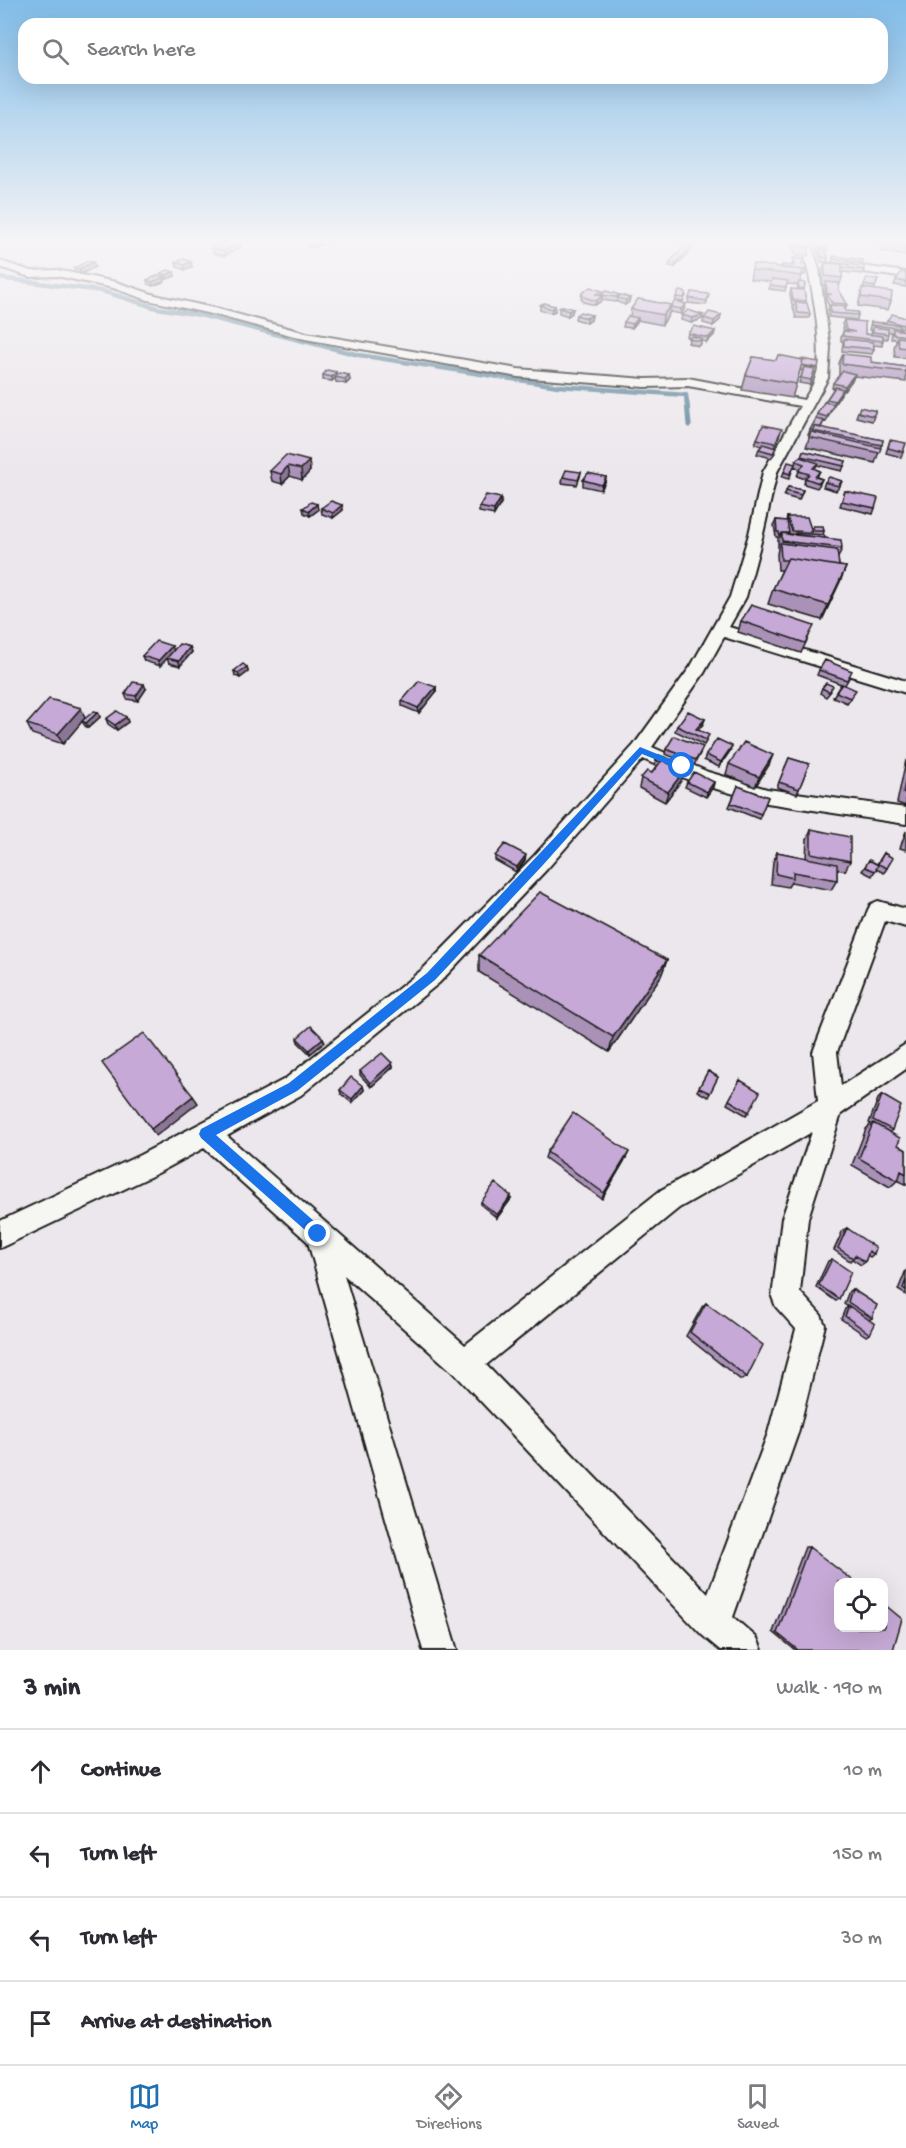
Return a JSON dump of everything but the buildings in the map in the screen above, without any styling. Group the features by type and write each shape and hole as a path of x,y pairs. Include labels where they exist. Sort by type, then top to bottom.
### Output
{"street":[{"path":"247,320 305,336 518,373 635,382 688,381 807,404"},
{"path":"0,1235 148,1164 293,1087 431,976 540,862 640,750 698,669 738,597 756,534 770,472 822,378 824,348 820,320"},
{"path":"720,630 906,687"},
{"path":"640,750 682,766 702,778 767,796 906,816"},
{"path":"714,1623 783,1433 811,1325 786,1297 795,1218 831,1107 825,1052 879,910 906,918"},
{"path":"465,1364 670,1199 831,1107 906,1055"},
{"path":"205,1134 465,1364 714,1623 745,1650"},
{"path":"318,1234 440,1650"}],"waterway":[{"path":"220,320 359,355 558,386 686,395 687,404"},
{"path":"687,403 689,425"}],"route":[{"path":"318,1234 205,1134 293,1087 431,976 540,862 640,750 682,766"}]}
